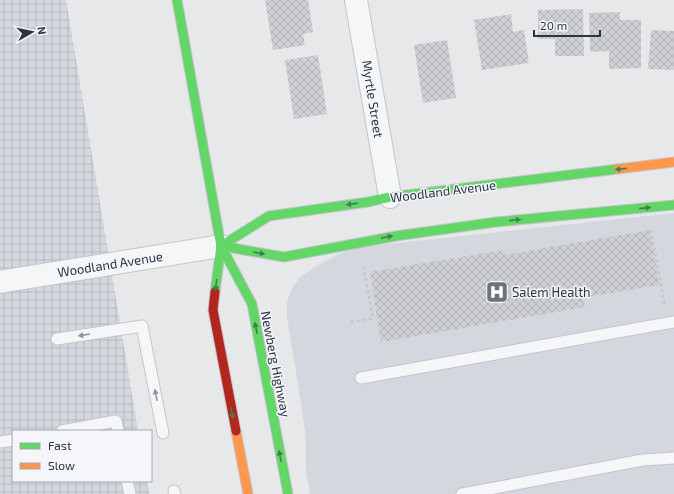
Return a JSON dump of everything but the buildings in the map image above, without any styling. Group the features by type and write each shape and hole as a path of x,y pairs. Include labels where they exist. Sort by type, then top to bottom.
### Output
{"main road":[{"name":"Newberg Highway","path":"176,0 220,246 213,310 248,494"},
{"name":"Woodland Avenue","path":"220,246 269,216 368,202 390,197 674,162"},
{"name":"Woodland Avenue","path":"220,246 284,257 396,236 496,222 674,205"},
{"name":"Newberg Highway","path":"220,246 252,304 288,494"}],"street":[{"name":"Myrtle Street","path":"356,0 390,197"},
{"name":"Woodland Avenue","path":"0,282 220,246"}],"lane":[{"path":"361,378 671,322"},
{"path":"57,339 142,326 163,434"},
{"path":"67,430 116,421 118,430"},
{"path":"0,442 12,440"},
{"path":"462,494 643,460 674,458"},
{"path":"127,482 130,494"}],"path":[{"path":"646,208 671,322"},
{"path":"350,322 373,318 359,243"}],"shaded area":[{"path":"0,0 66,0 138,430 12,430 12,482 147,482 149,494 0,494"},
{"path":"674,213 674,494 310,494 306,470 306,440 287,317 287,301 292,288 300,277 316,266 351,248"}],"traffic: fast":[{"path":"177,0 221,246 215,292"},
{"path":"221,246 269,216 368,202 390,197 618,169"},
{"path":"221,246 284,257 396,236 496,222 674,205"},
{"path":"221,246 252,304 288,494"}],"traffic: slow":[{"path":"618,169 674,162"},
{"path":"236,431 248,494"}],"traffic: jam":[{"path":"215,292 213,310 236,431"}],"place":[{"name":"Salem Health","path":"497,292"}]}
